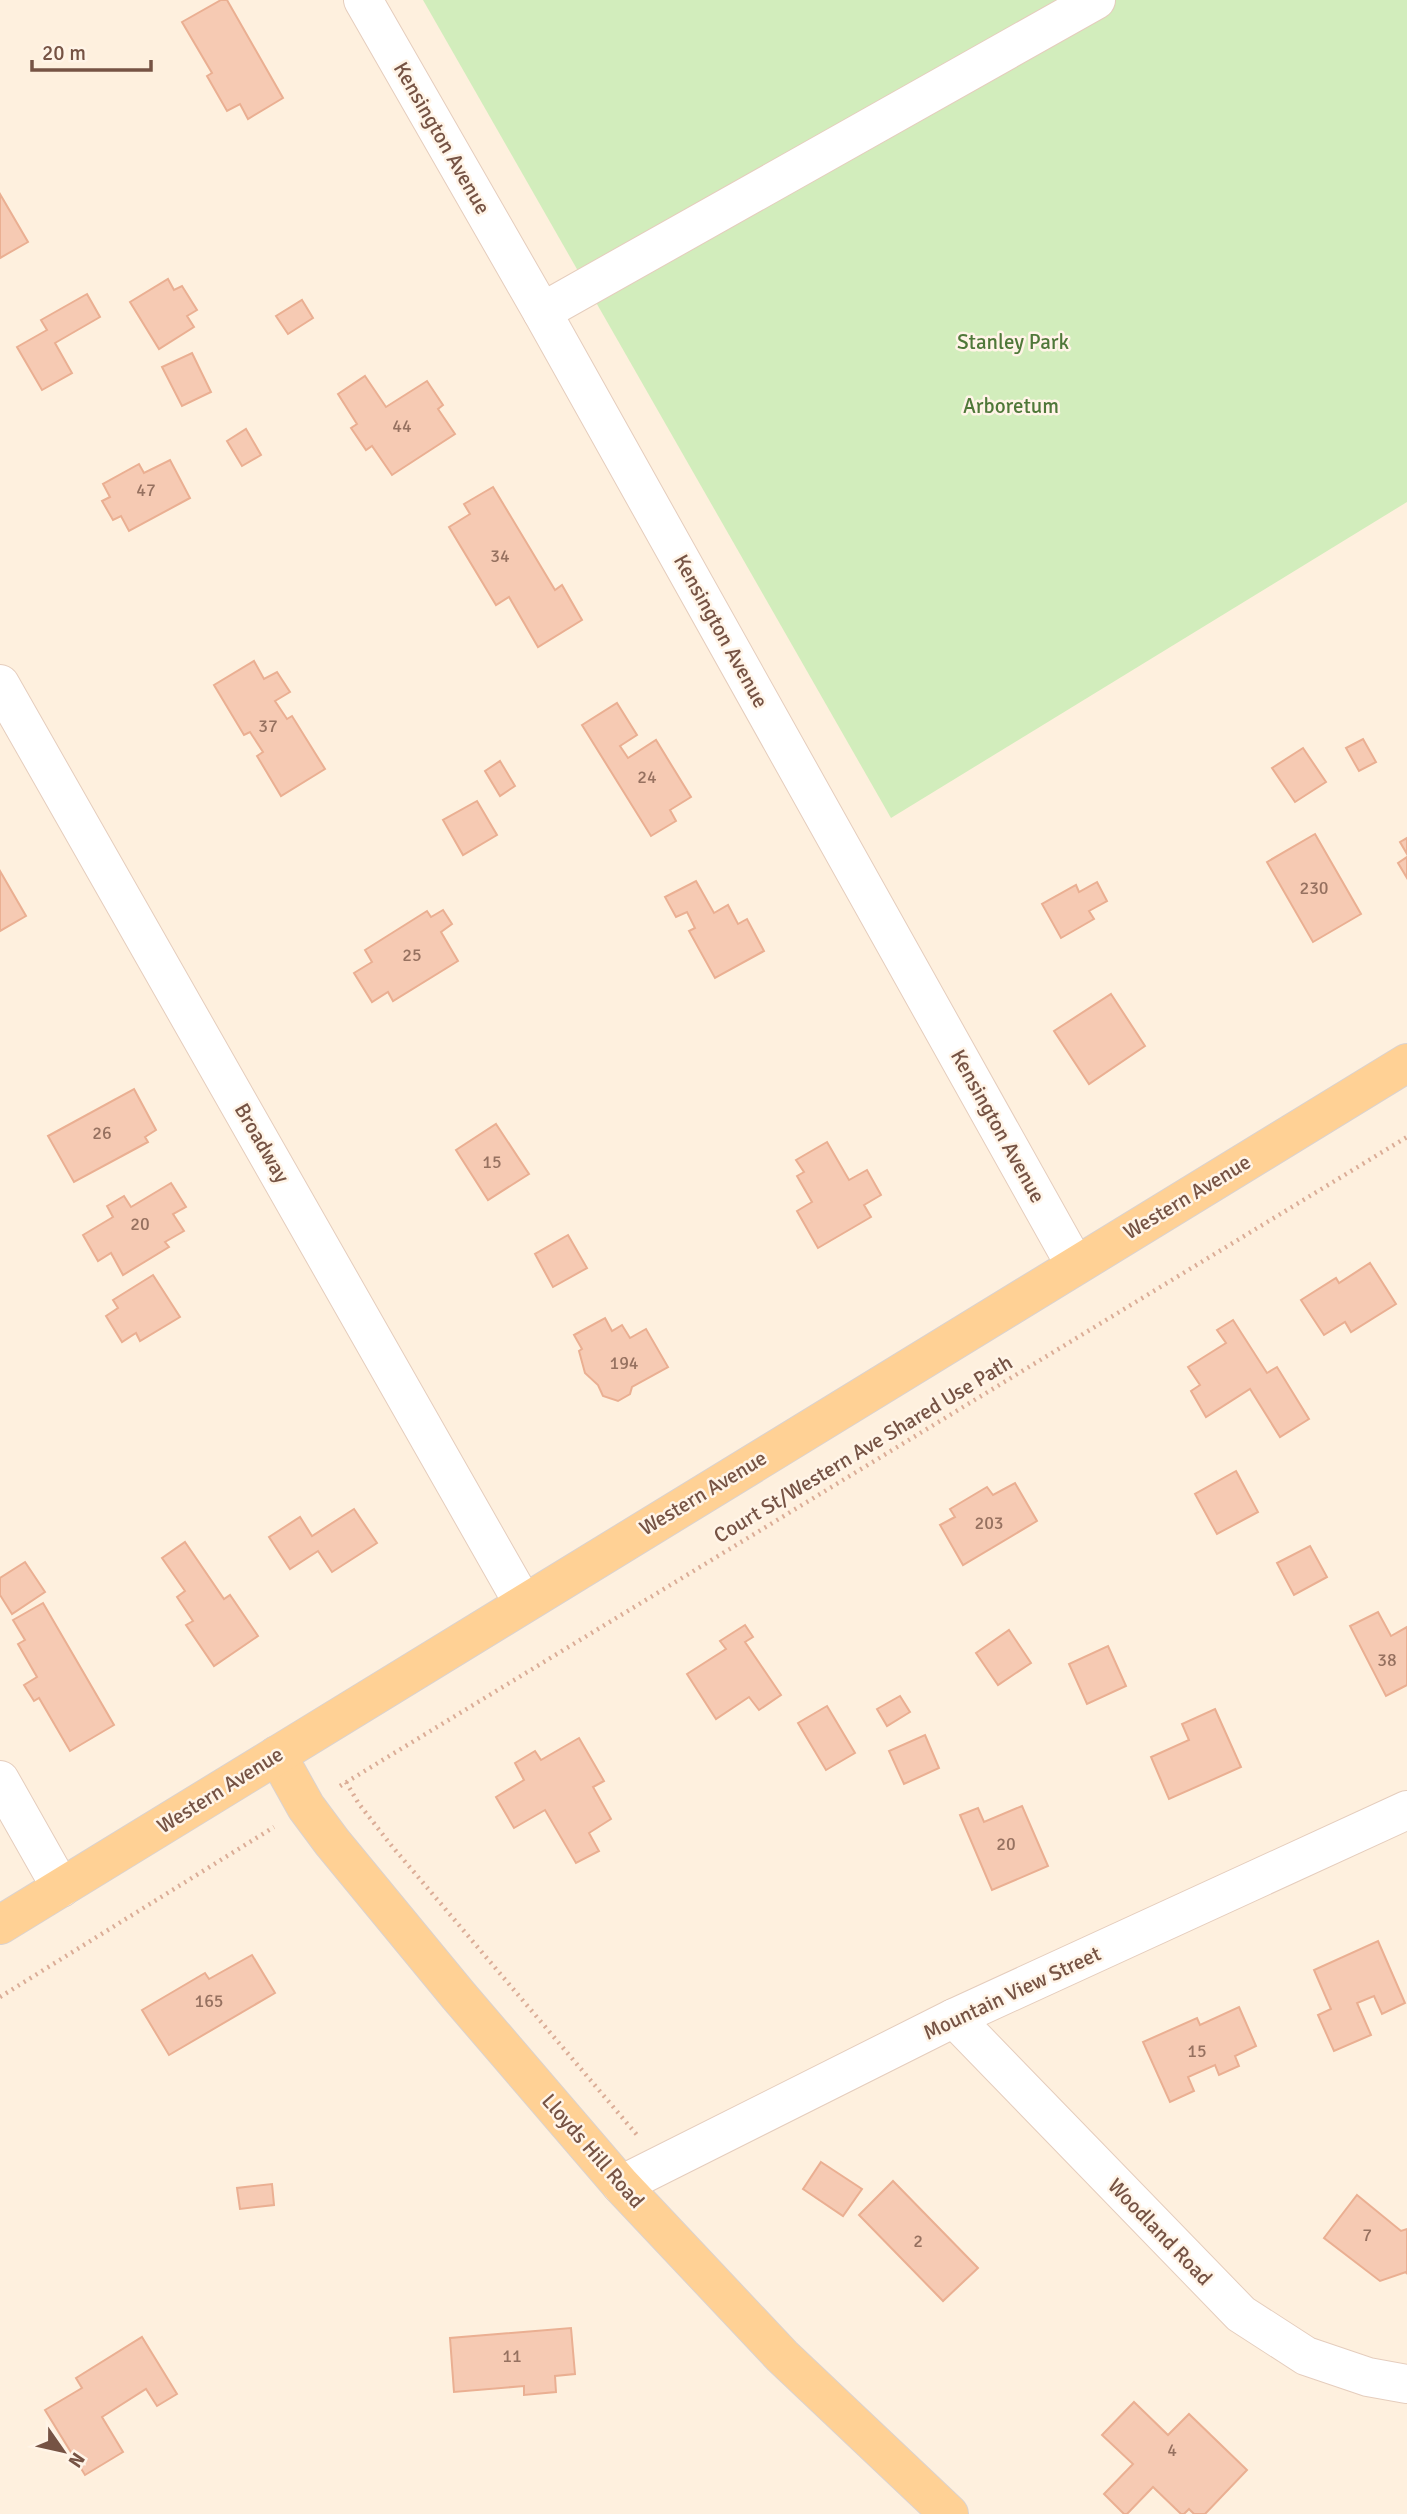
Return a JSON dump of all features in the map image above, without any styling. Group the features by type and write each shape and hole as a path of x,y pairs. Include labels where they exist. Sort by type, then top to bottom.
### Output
{"main road":[{"name":"Western Avenue","path":"0,1925 1407,1063"},
{"name":"Lloyds Hill Road","path":"277,1755 306,1807 332,1842 410,1938 621,2185 782,2356 949,2514"}],"street":[{"name":"Kensington Avenue","path":"363,0 542,312 1075,1265"},
{"path":"542,312 1096,0"},
{"name":"Broadway","path":"0,684 523,1603"},
{"path":"0,1780 61,1888"},
{"name":"Mountain View Street","path":"621,2185 954,2018 1407,1810"},
{"name":"Woodland Road","path":"954,2018 1241,2315 1306,2356 1368,2377 1407,2384"}],"path":[{"name":"Court St/Western Ave Shared Use Path","path":"336,1788 1407,1136"},
{"path":"346,1782 359,1804 391,1845 632,2128"},
{"path":"0,1997 256,1838"}],"green space":[{"name":"Stanley Park","path":"423,0 1407,0 1407,502 891,818"}],"building":[{"path":"221,0 227,0 283,98 248,119 240,104 227,111 207,76 212,73 182,22"},
{"path":"0,194 28,242 0,258"},
{"path":"168,279 174,290 182,286 197,310 187,316 194,327 159,349 130,302"},
{"path":"87,294 100,317 55,343 72,373 42,390 17,347 47,330 41,320"},
{"path":"302,300 313,318 288,334 276,316"},
{"path":"192,353 211,392 182,406 162,367"},
{"path":"365,376 386,407 427,381 443,405 438,409 455,434 392,475 372,446 366,450 351,428 357,424 338,394"},
{"path":"246,429 261,455 242,466 227,441"},
{"path":"170,460 190,498 129,531 121,516 113,520 102,501 110,497 103,484 139,464 144,473"},
{"path":"493,487 555,590 562,585 582,620 538,647 509,597 496,605 449,527 470,514 464,504"},
{"path":"254,661 264,679 277,672 290,692 275,701 287,719 292,716 325,769 281,796 257,756 263,752 250,732 244,735 214,685"},
{"path":"617,703 637,735 620,746 628,758 656,740 691,797 670,810 676,821 651,836 582,725"},
{"path":"1363,739 1376,762 1359,771 1346,748"},
{"path":"1303,748 1326,782 1295,802 1272,768"},
{"path":"500,761 515,786 500,796 485,771"},
{"path":"477,801 497,835 463,855 443,820"},
{"path":"1315,834 1361,914 1313,942 1267,862"},
{"path":"1407,838 1407,854 1400,842"},
{"path":"1407,857 1407,878 1398,863"},
{"path":"0,871 26,916 0,931"},
{"path":"696,881 714,913 728,905 738,924 747,919 764,951 715,978 689,931 695,928 687,912 676,917 665,897"},
{"path":"1097,882 1107,901 1089,911 1094,919 1061,938 1042,904 1076,885 1079,892"},
{"path":"443,910 452,924 441,932 458,961 393,1001 388,992 372,1002 354,973 372,962 365,950 427,911 431,917"},
{"path":"1111,994 1145,1046 1089,1084 1054,1031"},
{"path":"134,1089 156,1130 145,1137 148,1142 74,1182 48,1136"},
{"path":"496,1124 529,1174 488,1200 456,1150"},
{"path":"827,1142 849,1180 867,1170 881,1195 864,1205 871,1217 818,1248 797,1211 812,1202 797,1176 804,1172 796,1160"},
{"path":"171,1183 186,1207 173,1214 184,1231 165,1242 169,1247 123,1275 111,1253 98,1261 83,1235 113,1217 107,1206 124,1196 131,1207"},
{"path":"568,1235 587,1268 553,1287 535,1254"},
{"path":"1370,1263 1396,1304 1351,1332 1345,1322 1324,1335 1301,1300 1336,1278 1339,1283"},
{"path":"153,1275 180,1317 140,1341 136,1333 122,1342 106,1316 118,1308 113,1300"},
{"path":"605,1318 612,1331 622,1325 630,1338 646,1329 668,1367 632,1387 630,1394 618,1401 603,1396 598,1385 585,1373 579,1351 582,1349 574,1335"},
{"path":"1233,1320 1267,1373 1277,1367 1309,1419 1280,1437 1250,1389 1206,1417 1191,1391 1200,1385 1188,1367 1226,1343 1217,1330"},
{"path":"1236,1471 1258,1512 1217,1534 1195,1494"},
{"path":"1015,1483 1037,1521 963,1565 940,1525 955,1517 950,1509 987,1487 993,1495"},
{"path":"354,1509 377,1543 332,1572 318,1551 290,1569 269,1537 300,1517 312,1536"},
{"path":"185,1542 224,1599 230,1595 258,1636 214,1666 186,1625 193,1621 177,1597 185,1591 162,1558"},
{"path":"1310,1546 1327,1577 1294,1595 1277,1563"},
{"path":"25,1562 45,1592 12,1614 0,1595 0,1578"},
{"path":"43,1603 114,1725 70,1751 39,1698 34,1701 24,1685 37,1677 18,1644 25,1640 13,1620"},
{"path":"1378,1612 1391,1636 1407,1627 1407,1685 1386,1696 1350,1626"},
{"path":"745,1625 753,1637 745,1642 781,1695 759,1710 749,1697 716,1719 687,1674 726,1649 720,1641"},
{"path":"1009,1630 1031,1663 998,1685 976,1653"},
{"path":"1108,1646 1126,1686 1087,1704 1069,1664"},
{"path":"900,1696 910,1712 887,1726 877,1709"},
{"path":"827,1706 855,1753 826,1770 798,1723"},
{"path":"1215,1709 1241,1767 1169,1799 1151,1757 1189,1740 1182,1724"},
{"path":"925,1735 939,1768 904,1784 889,1751"},
{"path":"579,1738 604,1781 593,1787 611,1819 589,1833 599,1851 576,1863 545,1810 514,1828 496,1797 524,1780 515,1763 535,1751 541,1760"},
{"path":"1022,1806 1048,1866 992,1890 960,1815 978,1808 984,1822"},
{"path":"1378,1941 1405,2003 1382,2014 1374,1996 1357,2003 1371,2035 1334,2051 1318,2015 1331,2009 1314,1970"},
{"path":"252,1955 275,1993 169,2055 142,2010 205,1973 209,1979"},
{"path":"1239,2007 1256,2046 1235,2056 1239,2066 1219,2075 1215,2065 1188,2077 1194,2091 1170,2102 1143,2042 1197,2018 1200,2025"},
{"path":"821,2162 862,2189 843,2216 803,2189"},
{"path":"893,2181 978,2268 943,2301 859,2215"},
{"path":"272,2184 274,2205 240,2209 237,2188"},
{"path":"1357,2195 1401,2231 1407,2229 1407,2274 1406,2272 1380,2281 1324,2238"},
{"path":"571,2328 575,2374 555,2376 556,2392 524,2395 524,2386 454,2392 450,2338"},
{"path":"142,2337 177,2394 157,2406 146,2389 102,2417 123,2452 85,2475 45,2410 82,2388 76,2378"},
{"path":"1134,2402 1168,2435 1189,2414 1247,2470 1205,2514 1194,2514 1189,2509 1181,2514 1153,2487 1127,2514 1104,2494 1133,2464 1102,2435"}],"park label":[{"name":"Arboretum","path":"1011,406"}]}
